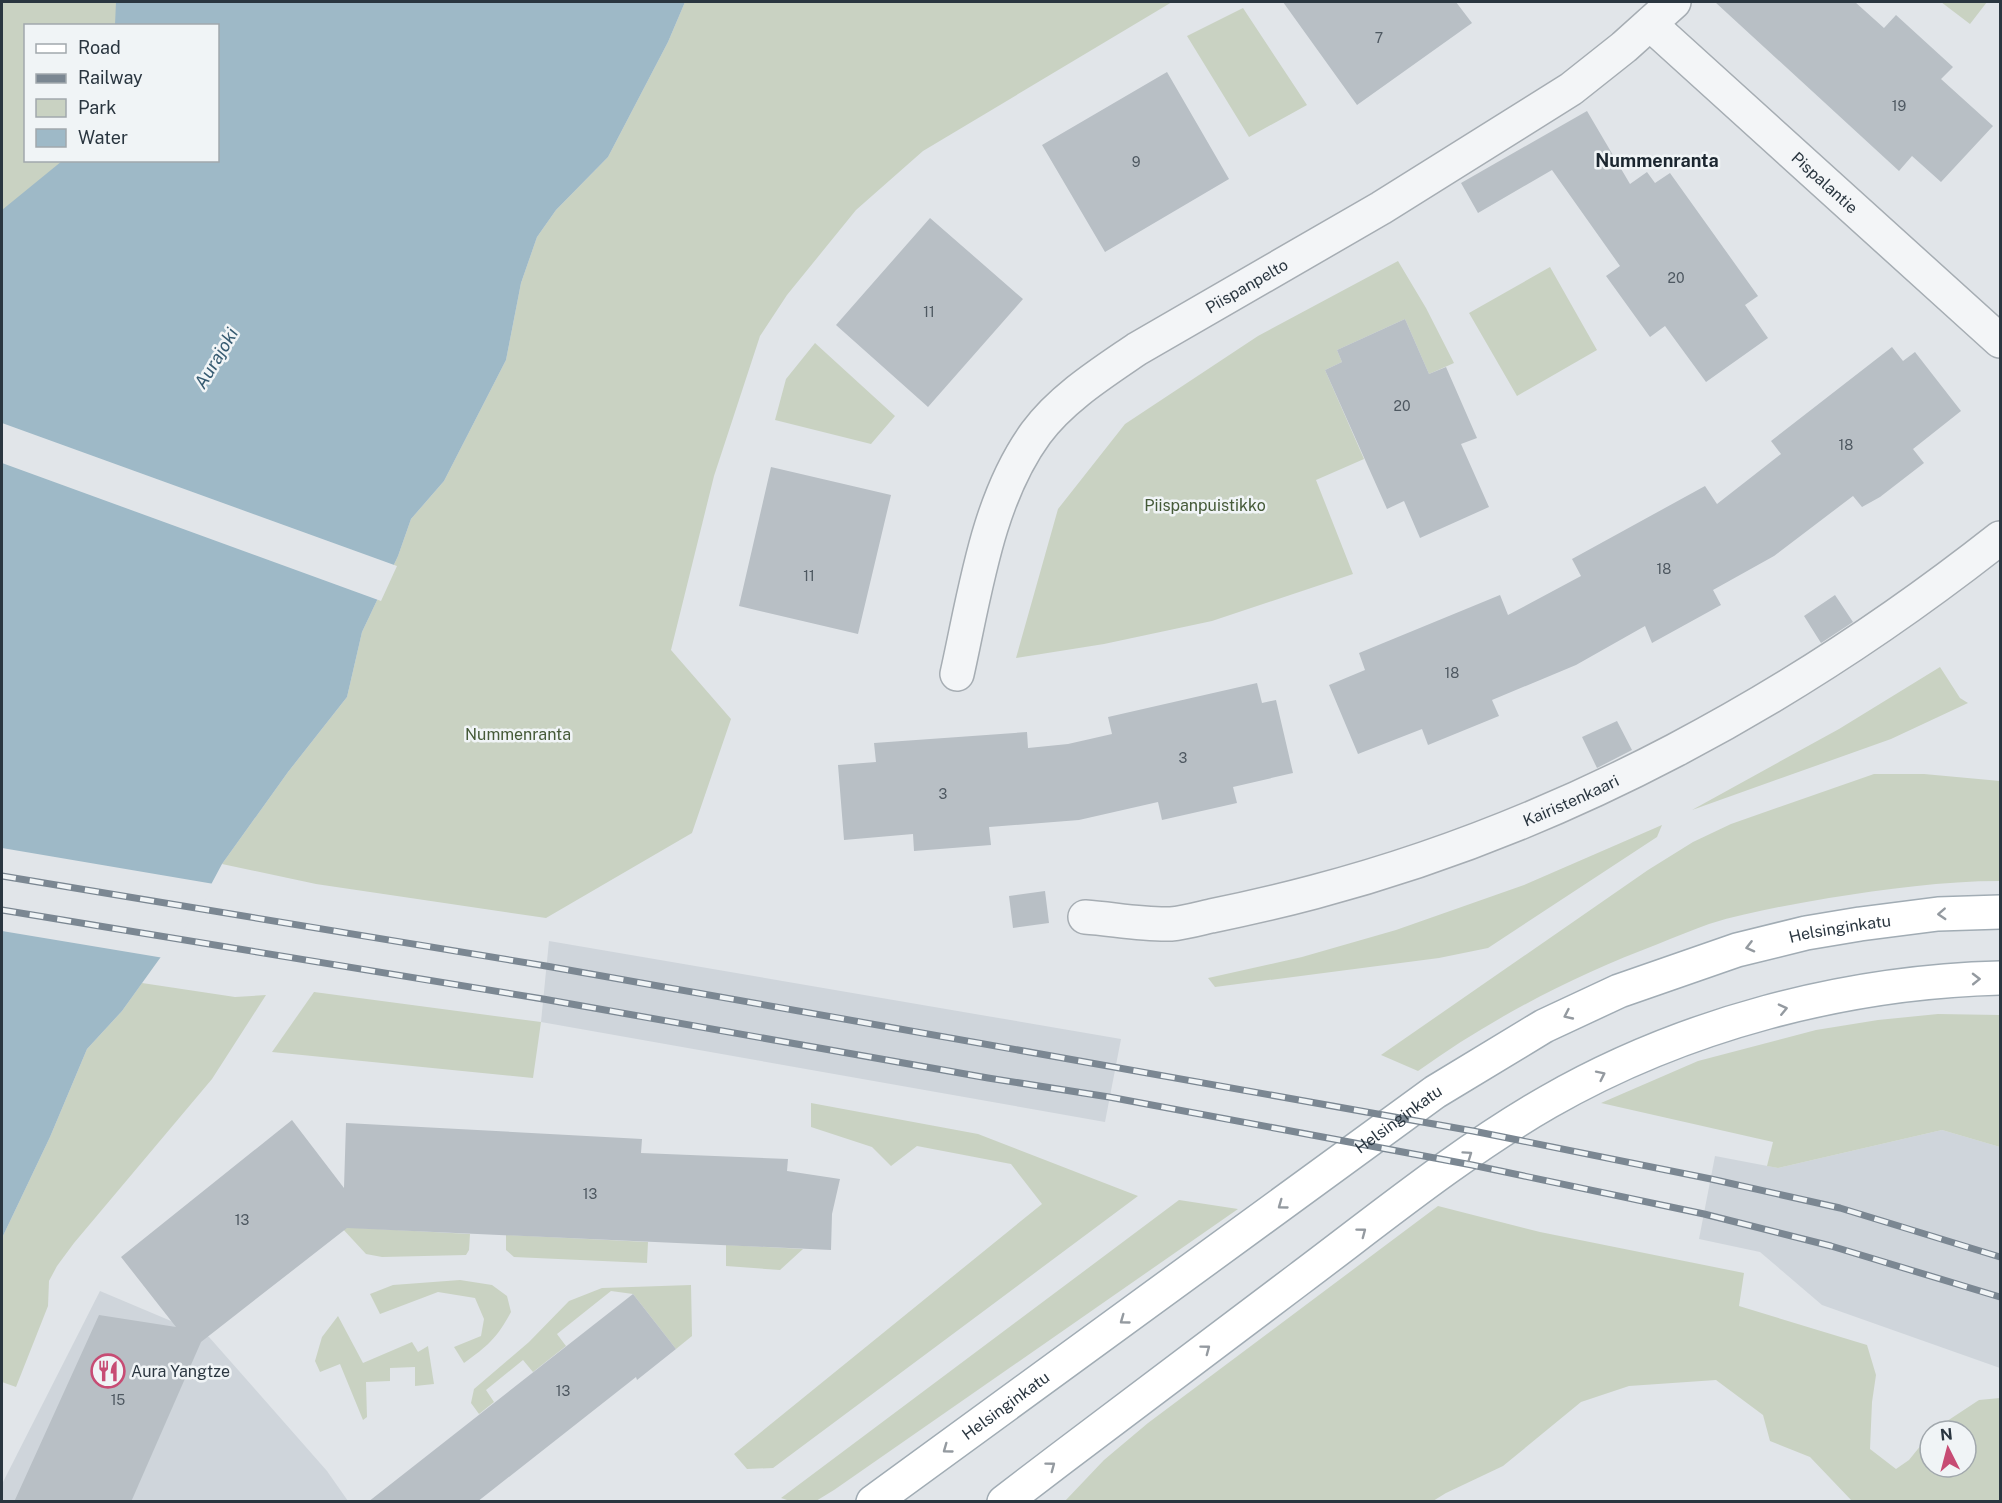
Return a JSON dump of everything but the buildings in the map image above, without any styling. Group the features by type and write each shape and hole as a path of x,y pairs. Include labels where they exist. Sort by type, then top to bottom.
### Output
{"main road":[{"name":"Helsinginkatu","path":"873,1502 1435,1092 1544,1026 1619,991 1737,950 1806,933 1860,924 1938,914 2001,912"},
{"path":"1004,1502 1412,1194 1517,1120 1563,1094 1629,1062 1695,1035 1760,1014 1887,987 1954,979 2001,978"}],"street":[{"name":"Piispanpelto","path":"957,674 985,548 1006,489 1037,432 1059,408 1099,375 1137,349 1381,208 1571,89 1624,47 1674,2"},
{"name":"Pispalantie","path":"1650,24 2001,341"},
{"name":"Kairistenkaari","path":"1085,917 1173,924 1260,906 1398,868 1545,813 1658,761 1818,668 1937,588 2001,538"}],"shaded area":[{"path":"549,941 1121,1039 1105,1122 541,1022"},
{"path":"1942,1130 2000,1147 2000,1368 1822,1305 1760,1252 1699,1239 1715,1156 1778,1168"},
{"path":"100,1291 209,1337 327,1471 348,1501 2,1501 2,1484"}],"green space":[{"path":"2,2 270,2 223,180 2,393"},
{"name":"Nummenranta","path":"685,2 1172,2 923,151 856,210 787,295 760,336 714,476 671,650 731,719 692,833 546,918 316,884 222,864 288,772 347,697 362,632 398,556 411,519 444,481 506,360 521,283 537,237 556,210 608,157 668,42"},
{"path":"1941,2 1987,2 1970,24"},
{"path":"1243,8 1307,105 1249,137 1187,36"},
{"name":"Piispanpuistikko","path":"1398,261 1426,308 1454,363 1429,374 1405,319 1337,350 1342,362 1325,370 1364,459 1316,480 1353,574 1212,621 1104,644 1016,658 1058,509 1125,424 1258,336"},
{"path":"1550,267 1597,350 1517,396 1469,313"},
{"path":"815,343 895,416 871,444 775,420 786,379"},
{"path":"1940,667 1960,698 1968,703 1891,739 1692,810 1839,729"},
{"path":"1874,774 1924,774 2000,781 2000,881 1936,884 1829,898 1754,912 1709,924 1626,956 1564,984 1475,1033 1418,1071 1381,1055 1648,870 1693,842 1731,824"},
{"path":"1662,825 1657,837 1488,948 1439,958 1215,987 1208,978 1302,957 1396,930 1524,885"},
{"path":"142,983 235,997 266,995 212,1079 57,1266 49,1281 48,1306 16,1387 2,1382 2,1238 50,1137 87,1049 122,1011"},
{"path":"314,992 541,1022 533,1078 272,1052"},
{"path":"1938,1014 2000,1015 2000,1147 1942,1130 1778,1168 1767,1166 1773,1142 1601,1103 1698,1061 1816,1030 1878,1020"},
{"path":"811,1103 978,1134 1138,1196 773,1468 747,1469 734,1454 1042,1204 1011,1164 917,1146 891,1166 872,1147 811,1127"},
{"path":"1179,1200 1238,1209 834,1490 816,1501 790,1501 781,1498"},
{"path":"1438,1206 1540,1232 1744,1273 1739,1306 1867,1345 1876,1375 1872,1402 1870,1449 1896,1469 1909,1460 1918,1449 1918,1479 1978,1479 1978,1419 1950,1419 1979,1400 2000,1398 2000,1501 1852,1501 1810,1457 1770,1441 1763,1415 1716,1380 1629,1386 1581,1402 1503,1466 1433,1501 1065,1501 1104,1460 1148,1423"},
{"path":"341,1227 470,1234 469,1250 466,1255 382,1257 366,1254"},
{"path":"506,1235 648,1242 647,1263 514,1257 506,1250"},
{"path":"726,1245 803,1249 780,1270 726,1266"},
{"path":"460,1280 492,1285 507,1296 511,1312 491,1341 464,1363 454,1347 481,1336 484,1319 475,1298 438,1292 380,1314 370,1294 393,1285"},
{"path":"691,1285 692,1336 676,1349 633,1294 611,1291 557,1334 566,1346 533,1372 523,1360 486,1390 494,1402 479,1414 471,1403 474,1389 529,1342 569,1301 602,1288"},
{"path":"338,1316 363,1363 412,1342 418,1352 428,1346 434,1384 415,1386 415,1367 390,1368 390,1381 366,1382 367,1417 363,1420 340,1364 320,1372 315,1361 322,1337"}],"water":[{"name":"Aurajoki","path":"116,2 685,2 668,42 608,157 556,210 537,237 521,283 506,360 444,481 411,519 398,556 362,632 347,697 288,772 222,864 206,894 122,1011 87,1049 50,1137 2,1238 2,210 61,162 219,162 219,24 115,24"}],"pier":[{"path":"2,423 397,566 381,601 2,463"},
{"path":"2,848 214,884 164,958 2,931"}],"railway":[{"path":"2,876 546,966 1473,1131 1711,1179 1840,1208 2000,1257"},
{"path":"2,910 543,999 988,1078 1109,1097 1472,1165 1704,1214 1831,1246 2000,1297"}],"place":[{"name":"Aura Yangtze","path":"108,1371"}],"district":[{"name":"Nummenranta","path":"1657,160"}]}
